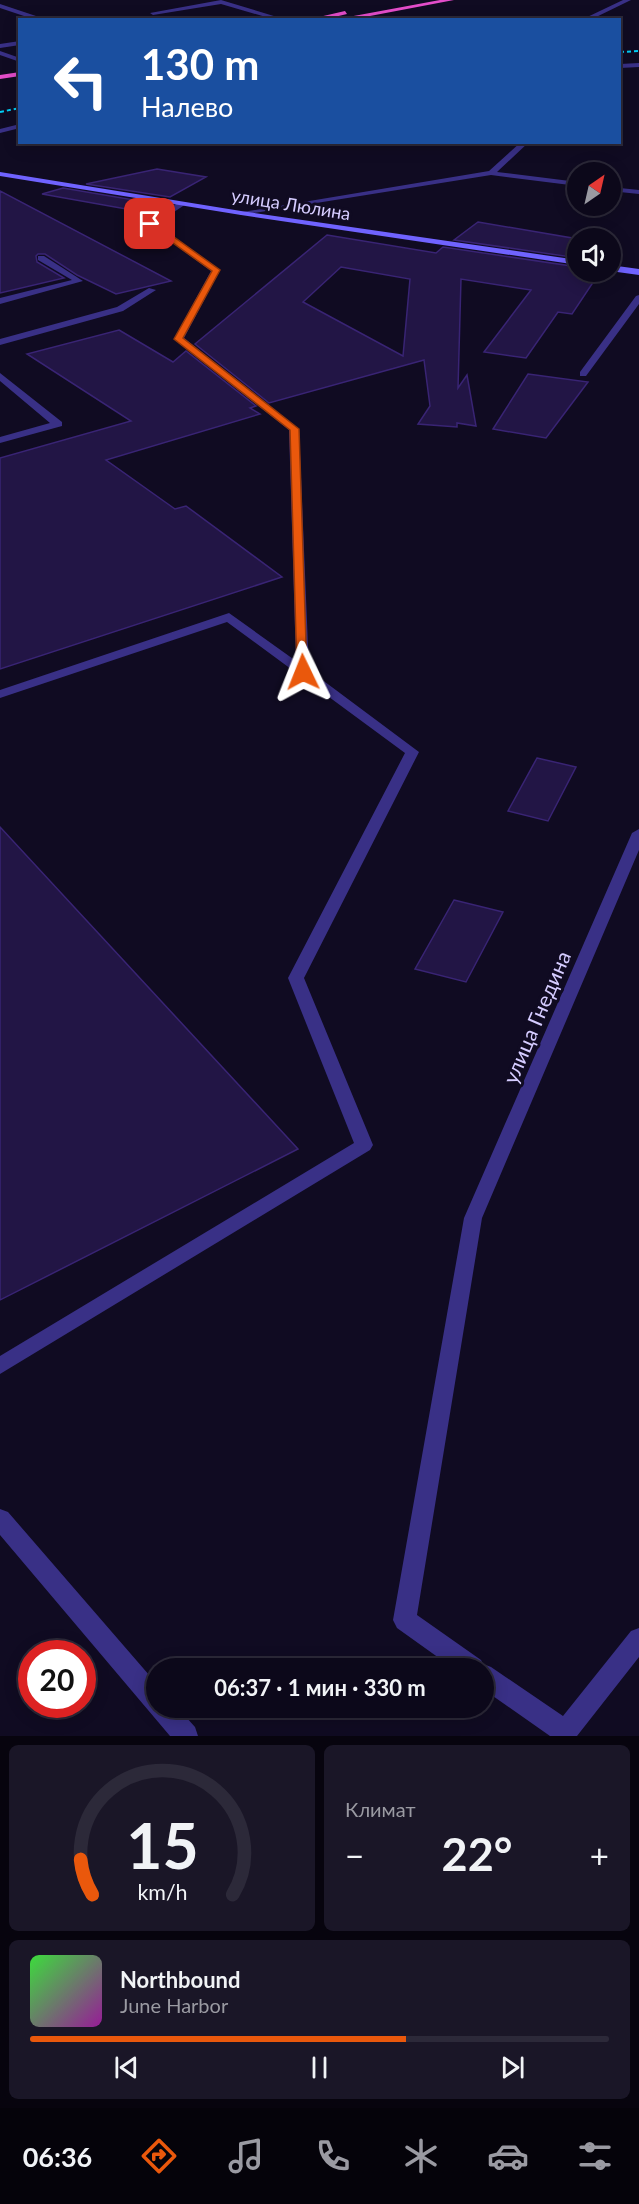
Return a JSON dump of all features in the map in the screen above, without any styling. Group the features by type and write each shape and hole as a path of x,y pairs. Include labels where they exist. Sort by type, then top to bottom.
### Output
{"highway":[{"path":"320,18 423,0"},
{"path":"347,18 451,0"},
{"path":"0,71 18,68"},
{"path":"0,77 18,74"}],"main road":[{"name":"улица Люлина","path":"0,174 241,213 567,261"},
{"path":"621,270 639,272"}],"street":[{"path":"588,18 628,0"},
{"path":"153,13 221,2 277,18"},
{"path":"0,6 37,18"},
{"path":"0,46 18,43"},
{"path":"0,53 18,59"},
{"path":"621,66 639,65"},
{"path":"0,130 18,126"},
{"path":"491,172 524,144"},
{"path":"241,213 491,172 567,182"},
{"path":"621,190 639,192"},
{"path":"183,204 150,224 216,270 178,339 294,429 303,672"},
{"path":"0,301 79,280 41,258"},
{"path":"0,342 120,309 152,290"},
{"path":"583,374 639,298"},
{"path":"0,376 58,424 0,440"},
{"path":"0,694 229,617 412,752 296,978 363,1145 0,1366"},
{"name":"улица Гнедина","path":"459,1658 405,1620 473,1218 639,833"},
{"path":"0,1519 146,1689"},
{"path":"494,1683 564,1734 639,1639"},
{"path":"170,1718 186,1736"}],"building":[{"path":"157,169 206,177 170,197 86,184"},
{"path":"63,188 158,204 143,212 42,194"},
{"path":"0,191 171,281 116,294 77,275 45,254 38,254 37,262 64,278 0,293"},
{"path":"478,222 567,237 567,256 454,240"},
{"path":"327,235 436,253 443,247 567,265 567,282 593,282 572,314 558,312 526,358 484,352 531,290 461,279 458,388 467,375 476,426 457,423 457,427 418,424 430,406 424,360 269,403 195,344","holes":["341,267 410,279 403,356 303,302"]},
{"path":"119,330 173,362 186,351 256,406 250,408 260,414 106,460 175,509 186,506 282,577 0,669 0,458 131,421 27,354"},
{"path":"528,374 588,382 546,438 493,429"},
{"path":"537,758 576,767 548,821 508,811"},
{"path":"0,827 298,1149 0,1300"},
{"path":"454,900 503,912 466,982 415,969"}],"railway":[{"path":"621,52 639,51"},
{"path":"0,112 18,108"}],"route":[{"path":"150,224 216,270 178,339 294,429 303,672"}]}
